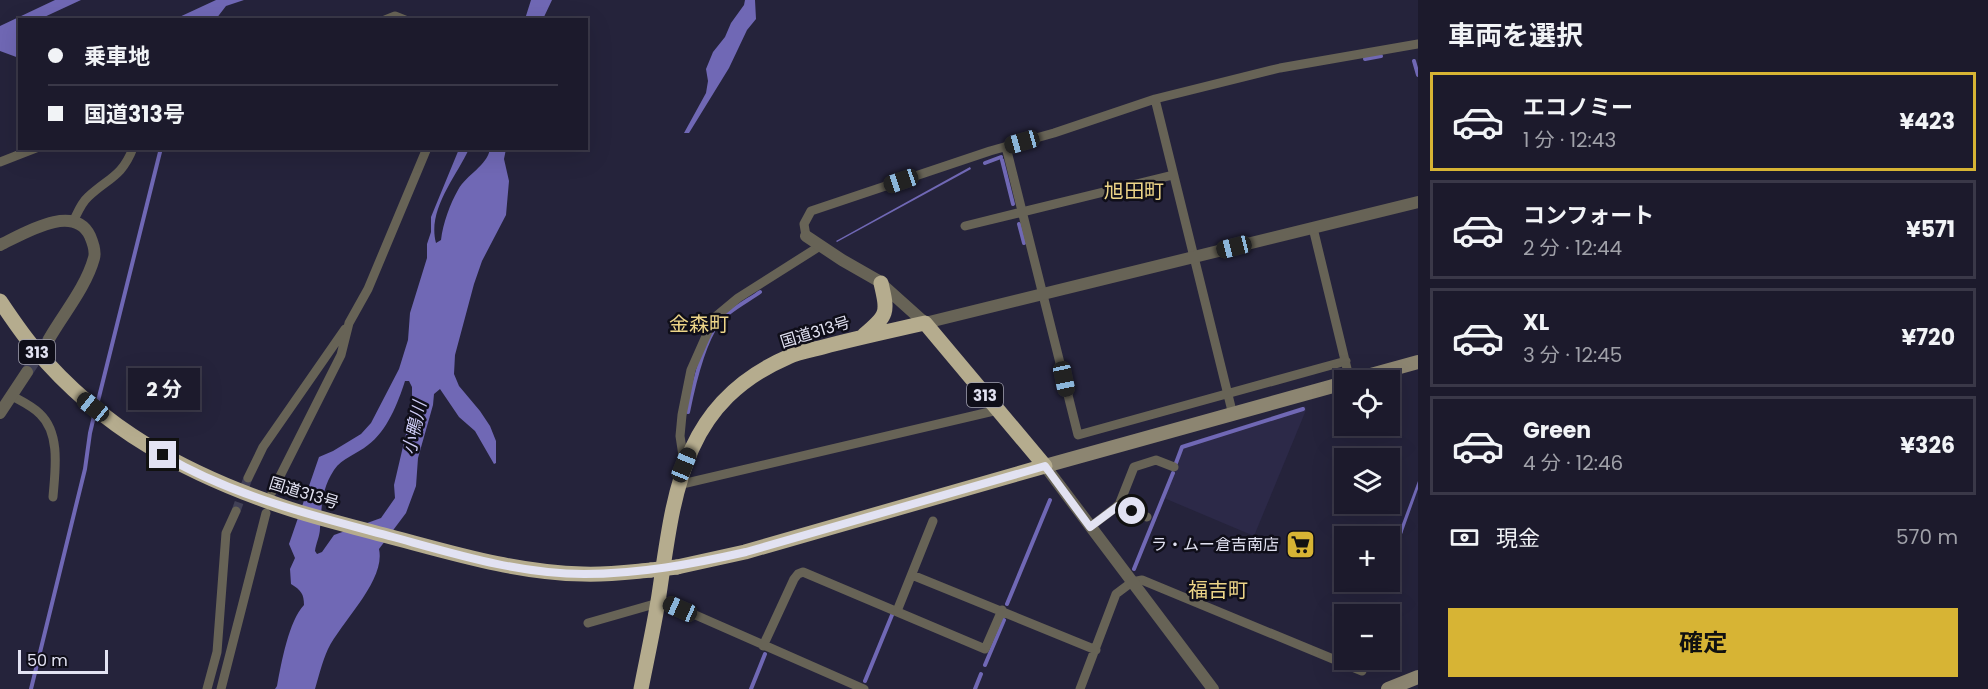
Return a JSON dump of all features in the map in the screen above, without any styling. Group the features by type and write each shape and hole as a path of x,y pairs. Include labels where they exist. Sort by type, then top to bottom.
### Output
{"highway":[{"path":"862,337 882,321 886,311 881,283"},
{"name":"国道313号","path":"0,301 34,348 81,396 147,446 179,465 228,487 285,508 494,563 545,572 584,574 677,567 746,552 1045,466"},
{"name":"国道313号","path":"641,689 678,485 684,465 705,422 750,377 789,356 925,323"},
{"name":"313","path":"925,323 1045,466"}],"main road":[{"path":"1389,370 1418,362"},
{"path":"1045,466 1334,386"},
{"path":"1388,689 1418,677"}],"street":[{"path":"1418,46 1280,68 1155,99 811,211 804,224 806,236 881,283 925,323 1418,202"},
{"path":"1155,99 1233,415"},
{"path":"1006,147 1078,435 1346,362"},
{"path":"0,162 31,150"},
{"path":"73,222 86,198 113,178 127,163 132,150"},
{"path":"249,478 263,447 349,323 368,289 426,150"},
{"path":"965,226 1173,175"},
{"path":"0,245 61,220 73,222 87,231 93,242 95,255 82,286 49,339"},
{"path":"1313,228 1348,370"},
{"path":"684,465 680,436 691,369 714,318 738,298 820,246"},
{"path":"272,492 341,355 349,323"},
{"path":"0,412 27,372"},
{"path":"12,396 40,414 51,430 54,453 53,497"},
{"path":"678,485 998,410"},
{"path":"1090,527 1118,506 1134,467 1156,460 1174,467"},
{"path":"1045,466 1213,689"},
{"path":"1118,506 1148,517"},
{"path":"207,689 217,652 226,533 236,511"},
{"path":"221,689 266,513"},
{"path":"897,611 933,521"},
{"path":"764,646 795,579 803,572 985,649 1002,610"},
{"path":"912,575 1096,650"},
{"path":"1080,689 1116,594 1132,582 1142,580 1334,659"},
{"path":"588,623 658,601 864,689"}],"shaded area":[{"path":"1305,406 1306,410 1254,536 1164,498 1184,444"}],"water":[{"path":"55,0 81,0 42,18 18,18 18,58 0,51 0,26"},
{"path":"216,0 244,0 226,6 217,18 177,18"},
{"path":"531,0 552,0 543,18 525,18"},
{"path":"745,0 755,0 756,19 747,30 729,68 689,133 684,133 706,93 708,81 706,69 713,52 725,37"},
{"name":"小鴨川","path":"459,150 468,150 439,206 434,231 436,243 441,240 450,207 462,184 481,165 490,150 506,150 504,159 509,181 506,215 482,261 474,284 455,355 454,374 459,386 490,426 496,441 496,463 494,464 475,431 459,417 440,389 434,394 418,458 416,486 406,513 379,549 376,574 370,587 328,649 315,689 275,689 290,631 304,605 301,593 291,584 290,569 295,558 289,544 319,457 361,434 371,423 399,369 408,340 410,313 427,258 427,244 431,232 431,217","holes":["405,381 409,381 412,387 412,408 394,485 395,498 381,518 334,535 322,552 317,554 315,551 320,531 323,498 330,477 341,462 368,445 381,432 395,407"]},
{"path":"970,167 971,169 836,241"},
{"path":"1418,481 1418,489 1402,534 1400,529"}],"waterway":[{"path":"1365,59 1381,56"},
{"path":"1414,61 1418,75"},
{"path":"97,405 161,150"},
{"path":"985,163 1001,157"},
{"path":"1002,160 1013,204"},
{"path":"1019,224 1024,243"},
{"path":"688,412 699,366 718,323 760,292"},
{"path":"1176,463 1182,447 1303,409"},
{"path":"31,689 85,469 95,412"},
{"path":"1134,569 1173,473"},
{"path":"1007,604 1050,500"},
{"path":"865,681 892,615"},
{"path":"985,665 1004,620"},
{"path":"751,689 765,654"},
{"path":"975,689 981,674"}],"tunnel":[{"path":"27,372 49,339"},
{"path":"236,511 248,478"}],"place":[{"name":"ラ・ムー倉吉南店","path":"1300,544"}],"district":[{"name":"旭田町","path":"1134,191"},
{"name":"金森町","path":"699,324"},
{"name":"福吉町","path":"1218,590"}],"route":[{"path":"163,455 199,475 285,508 439,550 545,572 618,573 677,567 706,561 746,552 1045,466 1090,527 1118,506 1132,511"}]}
